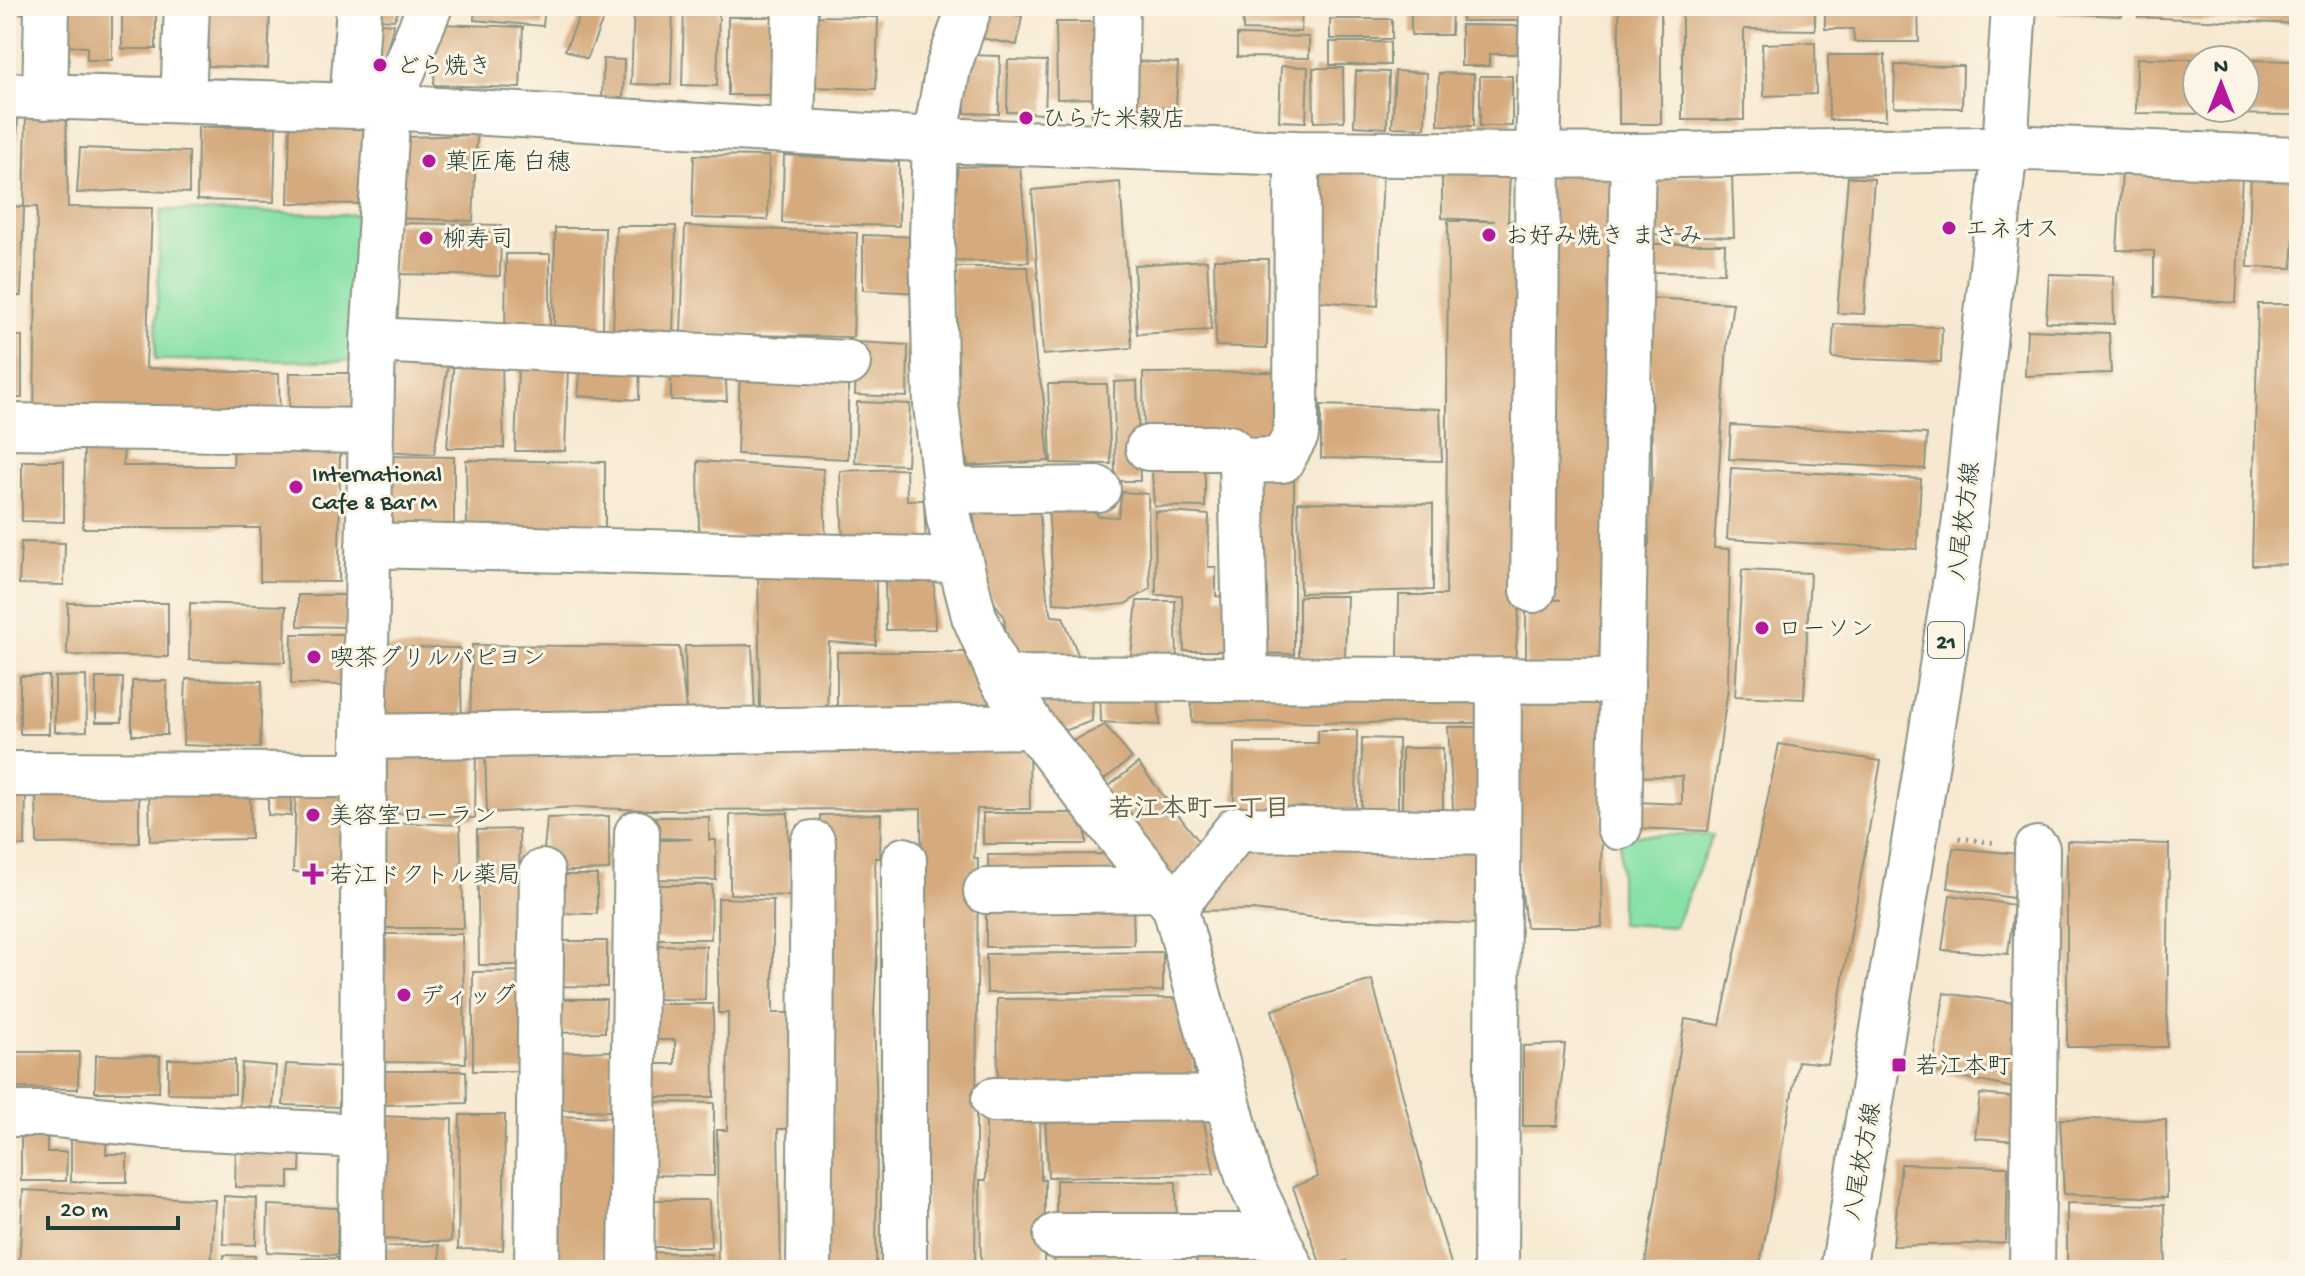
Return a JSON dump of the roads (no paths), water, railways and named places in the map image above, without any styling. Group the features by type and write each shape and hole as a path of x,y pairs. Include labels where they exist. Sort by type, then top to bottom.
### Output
{"street":[{"path":"47,6 26,96 370,107 935,140 1297,153 1633,156 2005,148 2299,159"},
{"path":"183,100 187,6"},
{"path":"359,6 370,107 373,340 364,756 361,1270"},
{"path":"370,107 430,6"},
{"path":"792,131 795,6"},
{"path":"970,6 948,68 935,140 932,239 936,405 949,518 974,616 1001,678 1032,726 1168,898 1248,1177 1284,1253 1056,1236"},
{"path":"1114,146 1117,6"},
{"path":"1533,590 1542,6"},
{"name":"八尾枚方線","path":"1843,1270 1964,527 2005,148 2014,6"},
{"path":"1241,461 1282,460 1296,435 1297,153"},
{"path":"1619,827 1633,156"},
{"path":"373,340 848,363"},
{"path":"6,426 370,431"},
{"path":"1148,448 1229,448 1241,461 1246,679"},
{"path":"946,491 1098,489"},
{"path":"368,545 960,560"},
{"path":"1001,678 1622,681"},
{"path":"1496,1270 1499,680"},
{"path":"6,774 1032,726"},
{"path":"986,891 1168,898 1237,829 1498,833"},
{"path":"631,1270 637,833"},
{"path":"809,1270 813,843"},
{"path":"2032,1270 2037,849"},
{"path":"904,860 904,1270"},
{"path":"537,1270 542,872"},
{"path":"994,1100 1227,1098"},
{"path":"6,1114 47,1114 165,1126 362,1136"}],"place":[{"name":"どら焼き","path":"380,65"},
{"name":"ひらた米穀店","path":"1026,118"},
{"name":"菓匠庵 白穂","path":"429,161"},
{"name":"エネオス","path":"1949,228"},
{"name":"お好み焼き まさみ","path":"1489,235"},
{"name":"柳寿司","path":"426,238"},
{"name":"International Cafe & Bar M","path":"296,487"},
{"name":"ローソン","path":"1762,628"},
{"name":"喫茶グリルパピヨン","path":"314,657"},
{"name":"美容室ローラン","path":"313,815"},
{"name":"若江ドクトル薬局","path":"313,874"},
{"name":"ディッグ","path":"404,995"},
{"name":"若江本町","path":"1899,1065"}],"district":[{"name":"若江本町一丁目","path":"1199,807"}]}
